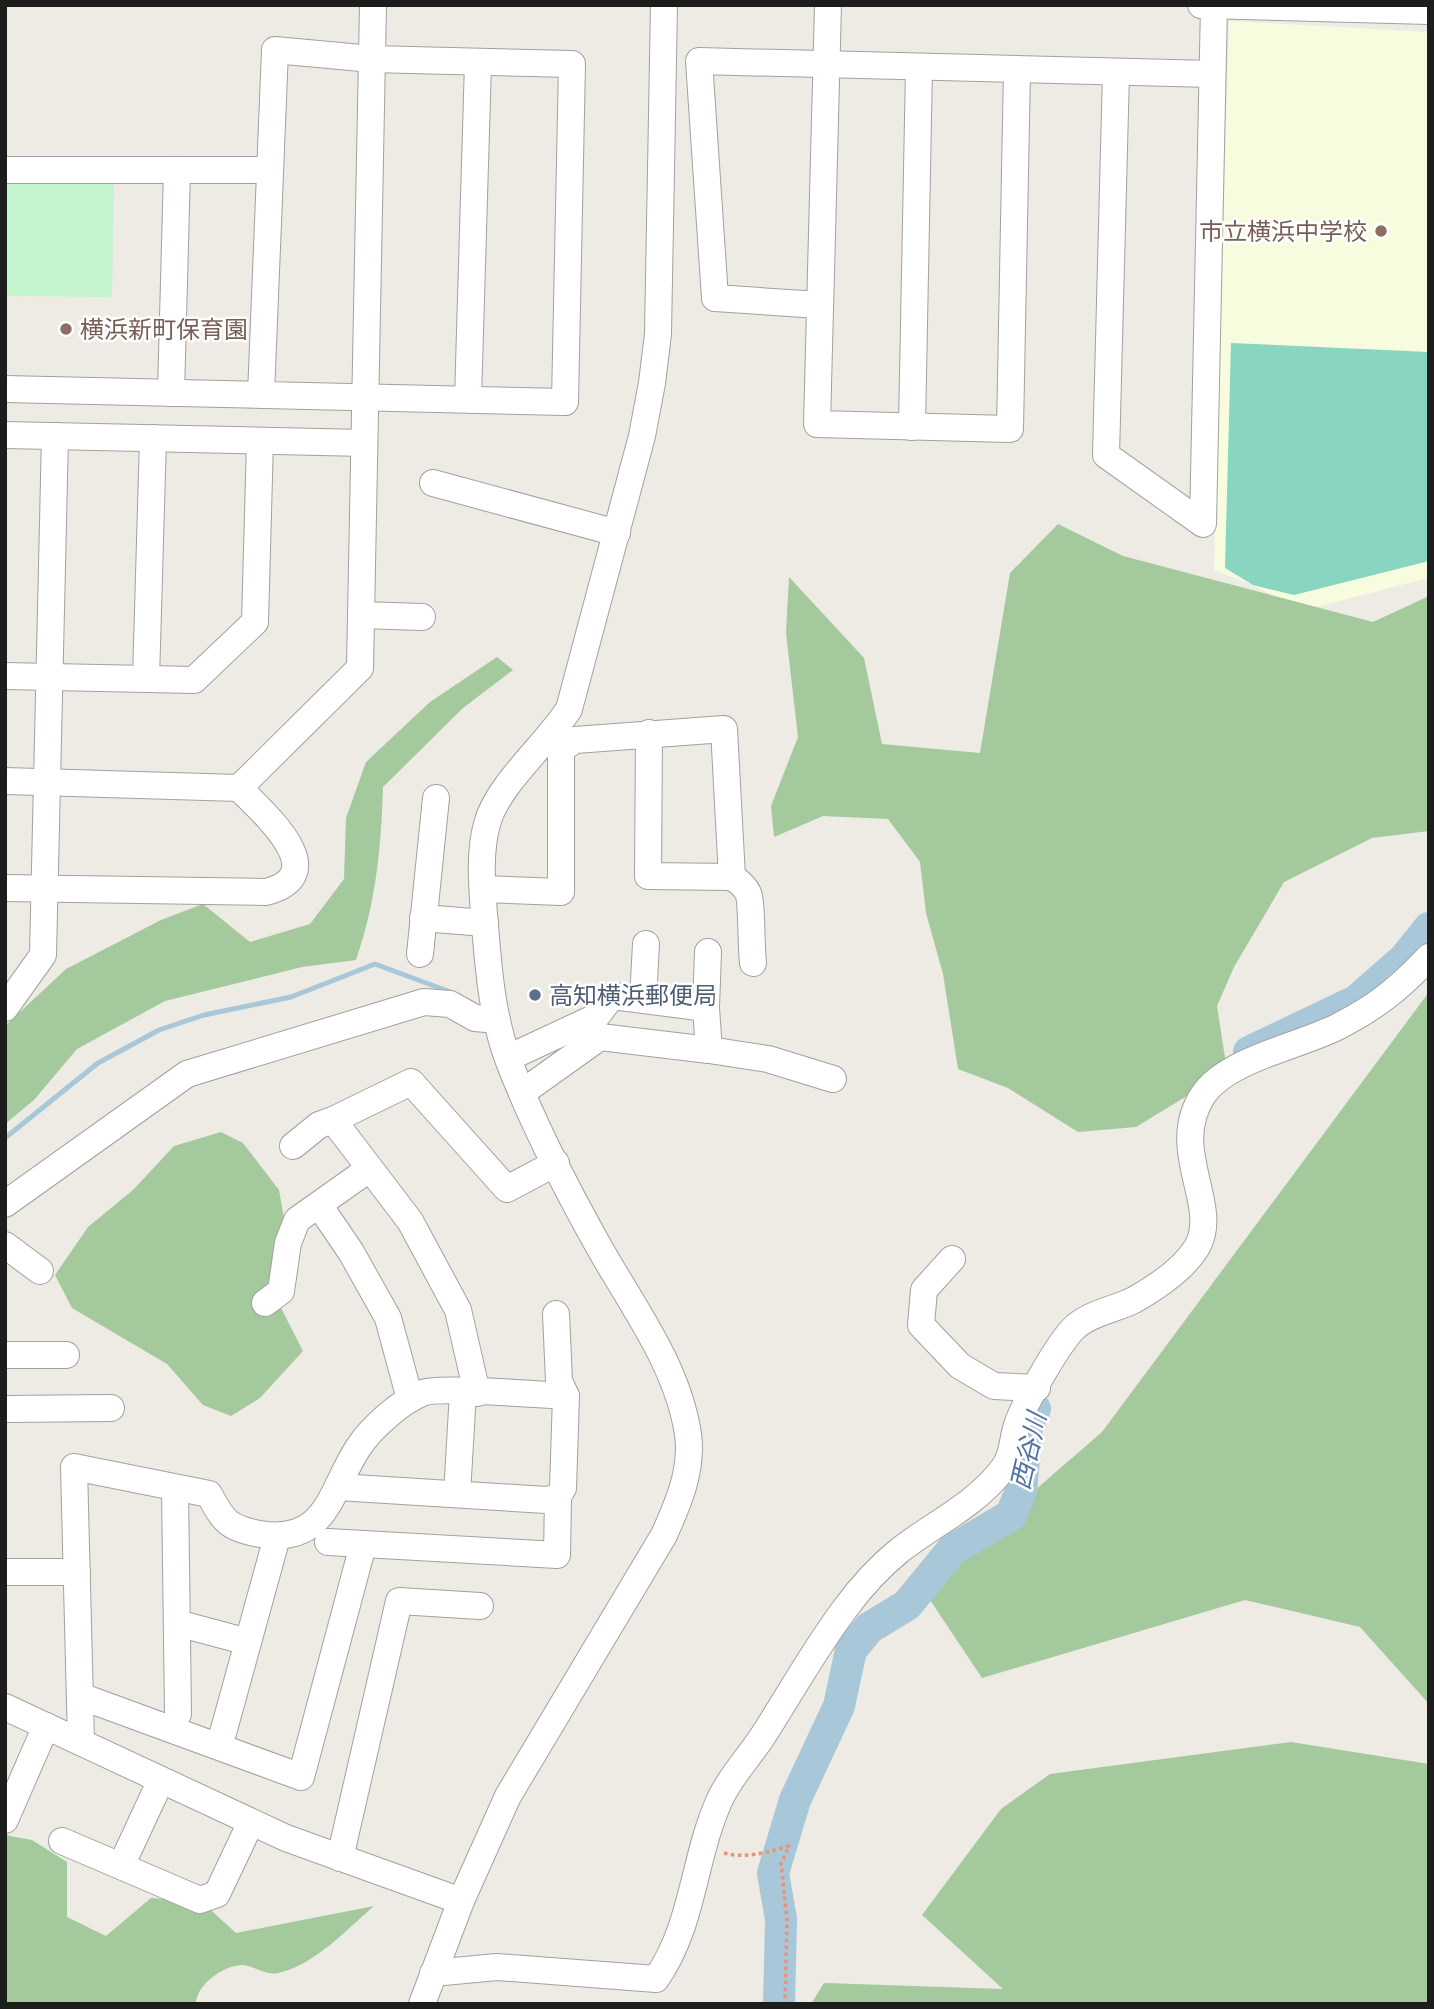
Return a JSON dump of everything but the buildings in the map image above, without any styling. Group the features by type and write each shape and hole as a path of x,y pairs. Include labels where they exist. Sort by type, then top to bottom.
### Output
{"street":[{"path":"239,788 360,667 373,5"},
{"path":"483,889 561,892 557,741 580,677 642,436 658,334 664,5"},
{"path":"828,5 817,424 1010,429 1017,70"},
{"path":"1201,5 1429,11"},
{"path":"1116,73 1107,455 1203,524 1214,6"},
{"path":"5,389 261,395 366,395 565,402 572,64 372,59 275,50 261,395"},
{"path":"819,304 715,298 699,61 825,67 1212,74"},
{"path":"468,399 478,63"},
{"path":"912,426 919,68"},
{"path":"5,170 270,170"},
{"path":"171,393 177,170"},
{"path":"5,435 364,443"},
{"path":"5,1008 43,955 55,436"},
{"path":"146,679 153,438"},
{"path":"5,676 194,680 255,622 260,441"},
{"path":"433,483 617,533"},
{"path":"361,615 422,617"},
{"path":"422,2004 461,1901 508,1796 664,1535 687,1474 688,1436 681,1405 664,1359 601,1250 556,1163 508,1058 497,1020 488,972 482,846 487,821 506,788 557,741 724,729 732,877"},
{"path":"649,733 648,876 732,877 747,889 751,901 749,926 753,962"},
{"path":"5,781 239,788 288,840 293,851 292,872 276,890 266,892 5,888"},
{"path":"420,954 436,798"},
{"path":"423,918 485,923"},
{"path":"643,999 646,944"},
{"path":"708,952 706,1008 709,1051"},
{"path":"433,1973 498,1967 656,1979 671,1958 684,1926 703,1847 721,1796 842,1613 871,1577 901,1550 980,1495 1006,1466 1017,1424 1073,1329 1088,1318 1133,1300 1177,1270 1197,1247 1204,1222 1189,1147 1189,1131 1204,1094 1221,1079 1262,1055 1335,1029 1393,995 1429,957"},
{"path":"508,1058 596,1017 612,996 706,1008"},
{"path":"5,1204 187,1074 424,1002 450,1004 475,1018 497,1020"},
{"path":"523,1092 600,1037 768,1059 833,1079"},
{"path":"293,1146 319,1125 411,1082 507,1189 556,1163"},
{"path":"332,1120 410,1221 458,1310 470,1393 457,1494"},
{"path":"265,1303 281,1291 288,1243 297,1220 369,1169"},
{"path":"319,1205 351,1252 388,1318 410,1399"},
{"path":"5,1245 40,1271"},
{"path":"952,1259 924,1290 921,1325 960,1366 994,1386 1037,1388"},
{"path":"328,1542 557,1555 558,1497 562,1488 566,1396 559,1381 556,1314"},
{"path":"5,1355 66,1355"},
{"path":"81,1742 74,1467 209,1494 222,1519 233,1527 277,1537 293,1534 313,1525 325,1511 358,1447 410,1399 425,1391 566,1396"},
{"path":"5,1409 111,1408"},
{"path":"338,1487 546,1500 558,1497"},
{"path":"175,1488 178,1714"},
{"path":"223,1733 277,1537"},
{"path":"80,1696 301,1777 363,1545"},
{"path":"5,1572 77,1572"},
{"path":"340,1858 399,1601 480,1606"},
{"path":"177,1623 248,1642"},
{"path":"5,1707 251,1822 340,1858 461,1901"},
{"path":"5,1820 46,1726"},
{"path":"121,1866 162,1780"},
{"path":"62,1841 200,1900 217,1894 251,1822"}],"path":[{"path":"703,1847 735,1856 789,1846 781,1863 787,1921 785,2004"}],"shaded area":[{"path":"1229,21 1429,32 1429,578 1300,611 1253,585 1214,570"}],"green space":[{"path":"5,180 114,182 112,297 5,296"},
{"path":"1231,343 1429,352 1429,561 1294,595 1253,585 1225,568"},
{"path":"1058,524 1123,556 1373,622 1429,596 1429,831 1372,838 1284,882 1234,967 1217,1006 1226,1064 1190,1094 1136,1127 1078,1132 1008,1088 958,1069 943,974 926,913 920,862 888,819 823,816 774,837 771,806 798,737 786,633 789,577 864,658 882,744 980,753 1010,573"},
{"path":"497,657 513,670 463,708 383,787 376,875 356,960 302,967 165,1001 77,1049 34,1100 5,1124 5,1026 66,969 161,920 203,904 250,942 310,924 344,879 346,818 366,762 430,702"},
{"path":"1429,992 1429,1704 1360,1627 1245,1600 982,1678 930,1600 937,1575 1102,1432"},
{"path":"221,1132 243,1143 279,1190 284,1218 278,1302 303,1351 260,1398 231,1416 203,1405 167,1364 72,1308 55,1275 88,1227 133,1190 174,1146"},
{"path":"1291,1742 1429,1764 1429,2004 811,2004 824,1983 1003,1989 922,1915 1001,1809 1050,1774"},
{"path":"5,1835 32,1840 67,1862 67,1917 106,1936 151,1898 202,1902 236,1933 374,1906 330,1945 292,1969 273,1974 241,1965 226,1969 205,1984 196,2004 5,2004"}],"waterway":[{"name":"西谷川","path":"1249,1052 1356,1001 1404,959 1429,928"},
{"path":"5,1138 98,1063 159,1030 204,1015 291,997 375,964 453,993"},
{"name":"西谷川","path":"779,2004 781,1919 773,1873 795,1800 839,1706 851,1650 869,1628 907,1605 952,1550 1011,1515 1021,1491 1027,1428 1035,1409"}],"place":[{"name":"市立横浜中学校","path":"1381,231"},
{"name":"横浜新町保育園","path":"66,329"},
{"name":"高知横浜郵便局","path":"535,995"}]}
